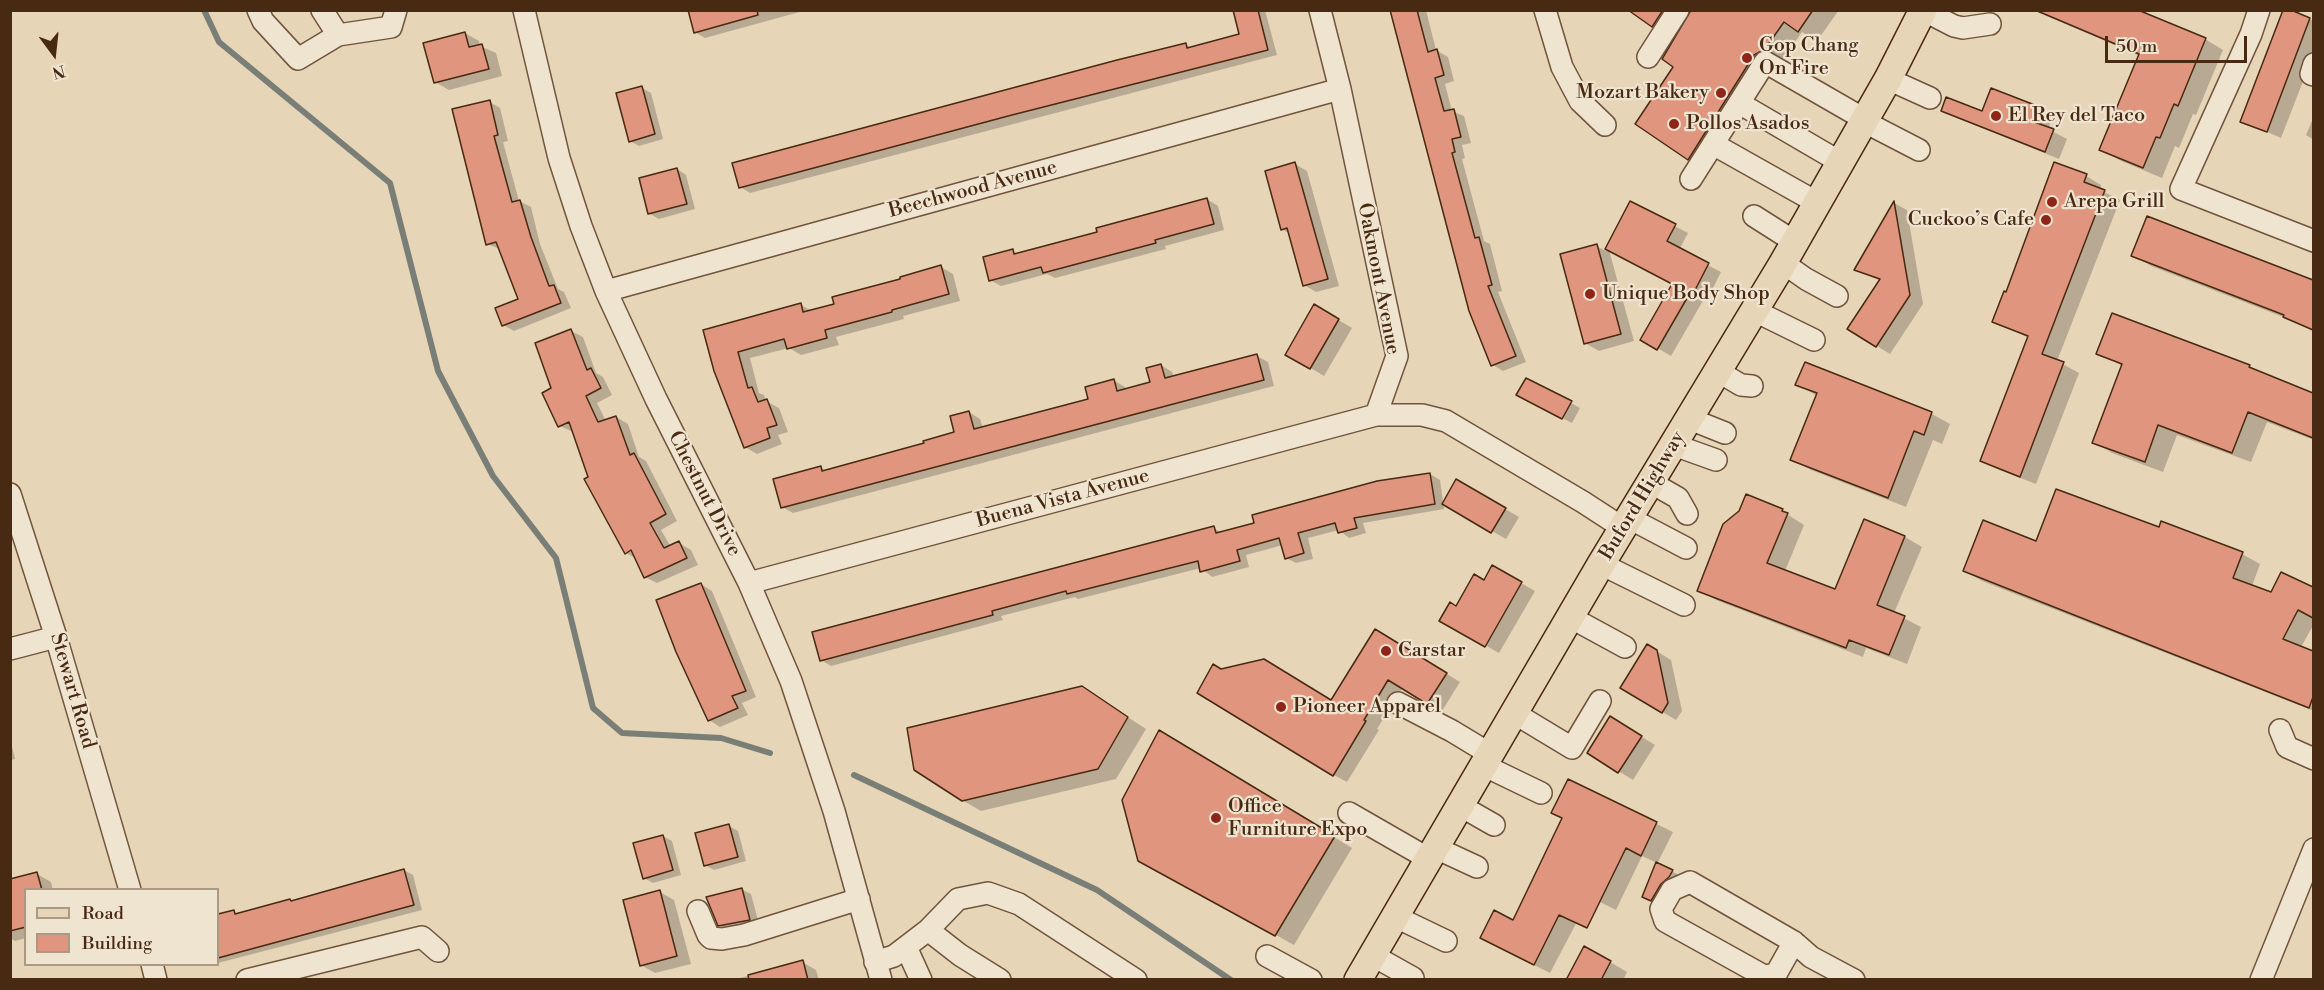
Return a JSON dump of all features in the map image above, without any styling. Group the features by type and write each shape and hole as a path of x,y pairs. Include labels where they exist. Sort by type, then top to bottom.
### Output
{"main road":[{"name":"Buford Highway","path":"1358,980 1601,564 1755,311 1888,79 1923,10"}],"street":[{"path":"258,10 263,21 297,58 338,35 391,27 396,10"},
{"path":"322,10 338,35"},
{"name":"Chestnut Drive","path":"524,10 559,158 581,226 606,291 656,399 749,583 791,681 834,811 878,971"},
{"name":"Oakmont Avenue","path":"1320,10 1340,89 1397,356 1376,415"},
{"path":"1545,10 1562,68 1580,101 1605,124"},
{"path":"1648,57 1678,10"},
{"path":"1923,10 1954,26 1963,28 1990,24"},
{"path":"2259,10 2251,34 2181,189 2313,241"},
{"path":"1691,179 1766,62 1919,150"},
{"path":"2313,64 2311,74 2313,75"},
{"path":"1888,79 1930,98"},
{"name":"Beechwood Avenue","path":"606,291 1340,89"},
{"path":"1739,103 1840,162"},
{"path":"1713,144 1816,202"},
{"path":"1754,216 1789,252 1806,279 1838,296"},
{"path":"1755,311 1814,340"},
{"path":"1719,372 1741,385 1752,386"},
{"path":"1376,415 1422,415 1446,421 1583,501 1626,523 1686,548"},
{"name":"Buena Vista Avenue","path":"749,583 1376,415"},
{"path":"1690,419 1725,434"},
{"path":"1674,445 1716,460"},
{"path":"1650,482 1678,498 1687,514"},
{"name":"Stewart Road","path":"10,494 56,637 129,888"},
{"path":"1601,564 1684,605"},
{"path":"1570,617 1625,647"},
{"path":"10,649 56,637"},
{"path":"1514,712 1572,748 1600,701"},
{"path":"1398,703 1452,731 1487,759 1541,793"},
{"path":"2280,730 2288,747 2313,759"},
{"path":"1459,806 1494,825"},
{"path":"1349,813 1433,854 1477,867"},
{"path":"2261,980 2313,849"},
{"path":"1794,942 1776,974 1764,976 1665,921 1661,909 1672,890 1690,882 1794,942 1811,957 1854,980"},
{"path":"878,971 928,930 958,899 988,893 1019,904 1136,980"},
{"path":"698,911 708,935 711,938 722,939 744,935 859,899"},
{"path":"1396,917 1446,941"},
{"path":"928,930 960,955 1000,980"},
{"path":"247,980 422,937 438,951"},
{"path":"906,947 921,980"},
{"path":"1372,955 1413,978"},
{"path":"1268,956 1311,980"}],"building":[{"path":"688,10 757,10 758,15 694,33"},
{"path":"1233,10 1258,10 1268,50 739,188 732,163 1117,60 1186,43 1187,48 1239,34"},
{"path":"1390,10 1417,10 1428,52 1437,49 1444,75 1435,78 1444,111 1454,109 1461,137 1452,139 1455,152 1452,153 1475,238 1479,237 1492,285 1488,286 1516,356 1491,366 1469,311"},
{"path":"1628,10 1663,10 1652,27"},
{"path":"1691,10 1813,10 1798,32 1784,22 1765,49 1754,55 1688,160 1635,124 1673,67 1662,59"},
{"path":"2035,10 2138,10 2206,38 2178,106 2174,104 2160,138 2156,137 2143,168 2099,150 2139,54"},
{"path":"2283,10 2291,10 2310,18 2267,132 2240,122"},
{"path":"465,32 469,47 482,44 489,69 434,83 423,43"},
{"path":"642,86 655,134 629,142 616,93"},
{"name":"El Rey del Taco","path":"1991,88 2040,107 2034,122 2054,129 2045,152 1941,111 1946,97 1982,111"},
{"path":"490,100 498,135 494,136 512,202 520,200 549,286 554,285 561,303 502,326 495,308 518,299 496,242 486,245 452,109"},
{"path":"1295,162 1328,279 1303,286 1287,228 1281,230 1265,171"},
{"path":"2054,162 2087,174 2084,182 2105,190 2042,354 2064,362 2020,477 1980,461 2028,336 1992,322 2004,291 2006,292"},
{"path":"677,168 687,204 648,214 639,178"},
{"path":"1207,198 1214,224 1155,240 1156,243 1043,273 1041,267 989,281 983,257 1013,249 1014,254 1097,232 1096,228"},
{"path":"1630,201 1676,224 1667,241 1709,263 1693,294 1690,293 1657,350 1640,340 1672,284 1605,249"},
{"path":"1894,201 1910,295 1876,347 1847,329 1880,279 1854,270"},
{"path":"2147,216 2313,280 2313,330 2283,317 2284,315 2131,256"},
{"name":"Unique Body Shop","path":"1597,244 1621,334 1584,344 1560,254"},
{"path":"941,265 949,294 825,330 827,338 787,349 784,339 738,352 748,388 752,387 758,402 767,399 777,425 767,428 770,438 744,448 714,371 703,330 801,303 803,312 834,304 832,297 900,279 900,277"},
{"path":"1314,304 1339,319 1310,369 1285,355"},
{"path":"2112,313 2250,365 2249,367 2313,393 2313,438 2248,412 2232,453 2158,425 2145,462 2092,443 2122,364 2096,354"},
{"path":"571,329 587,370 591,368 601,388 586,396 598,422 616,416 630,455 634,453 666,514 650,523 664,548 679,541 687,558 644,578 631,550 625,554 584,479 588,477 569,422 558,427 542,393 551,388 535,343"},
{"path":"1257,354 1264,380 781,508 773,479 821,466 822,471 924,443 923,441 954,432 950,416 969,411 974,429 1088,399 1085,387 1114,379 1117,391 1150,382 1146,368 1161,364 1165,378"},
{"path":"1805,362 1932,412 1924,435 1914,431 1888,498 1790,460 1817,393 1795,385"},
{"path":"1526,378 1572,401 1562,419 1516,395"},
{"path":"1430,473 1435,504 1354,518 1357,528 1338,533 1335,523 1298,533 1304,553 1285,559 1279,538 1237,550 1240,561 1200,572 1198,561 1067,594 1066,591 992,611 993,615 820,661 812,632 1214,526 1216,533 1254,523 1252,515 1377,481"},
{"path":"1456,479 1506,508 1491,533 1442,504"},
{"path":"2056,489 2159,527 2161,521 2243,552 2233,578 2271,592 2281,572 2313,587 2313,618 2298,610 2283,639 2313,651 2313,697 2309,708 1963,571 1983,520 2036,541"},
{"path":"1746,494 1788,513 1767,563 1835,589 1864,519 1905,536 1877,605 1905,616 1889,655 1849,640 1846,648 1697,591 1723,524 1739,511"},
{"path":"1492,565 1522,582 1485,647 1439,621 1450,602 1456,606 1474,574 1484,580"},
{"path":"701,583 746,691 732,696 738,708 708,721 676,652 656,600"},
{"name":"Pioneer Apparel","path":"1375,629 1447,673 1427,704 1388,680 1333,776 1197,693 1213,664 1221,669 1264,659 1331,700"},
{"path":"1647,644 1657,650 1668,703 1662,713 1620,688"},
{"path":"1082,686 1128,717 1098,769 962,801 914,770 907,728"},
{"path":"1610,716 1642,736 1618,773 1587,753"},
{"name":"Office Furniture Expo","path":"1159,730 1335,836 1275,936 1138,861 1122,800"},
{"path":"1568,779 1657,822 1641,856 1626,848 1587,928 1559,915 1534,965 1480,938 1494,910 1513,920 1562,818 1551,813"},
{"path":"729,824 738,857 704,866 695,833"},
{"path":"663,835 673,870 643,879 633,843"},
{"path":"1656,862 1673,870 1651,901 1642,897"},
{"path":"404,869 414,905 219,958 219,914 234,910 235,914 290,899 291,901"},
{"path":"37,872 41,888 24,888 24,928 10,931 10,879"},
{"path":"742,888 750,920 718,926 706,897"},
{"path":"660,890 677,956 640,966 623,900"},
{"path":"1584,946 1611,961 1601,980 1566,980"},
{"path":"803,960 808,980 749,980 748,975"}],"waterway":[{"path":"204,10 219,42 390,183 438,371 493,476 556,558 593,708 622,733 721,738 770,753"},
{"path":"854,775 1097,890 1231,980"}],"place":[{"name":"Gop Chang On Fire","path":"1747,58"},
{"name":"Mozart Bakery","path":"1721,93"},
{"name":"El Rey del Taco","path":"1996,116"},
{"name":"Pollos Asados","path":"1674,124"},
{"name":"Arepa Grill","path":"2052,202"},
{"name":"Cuckoo’s Cafe","path":"2046,220"},
{"name":"Unique Body Shop","path":"1590,294"},
{"name":"Carstar","path":"1386,651"},
{"name":"Pioneer Apparel","path":"1281,707"},
{"name":"Office Furniture Expo","path":"1216,818"}]}
